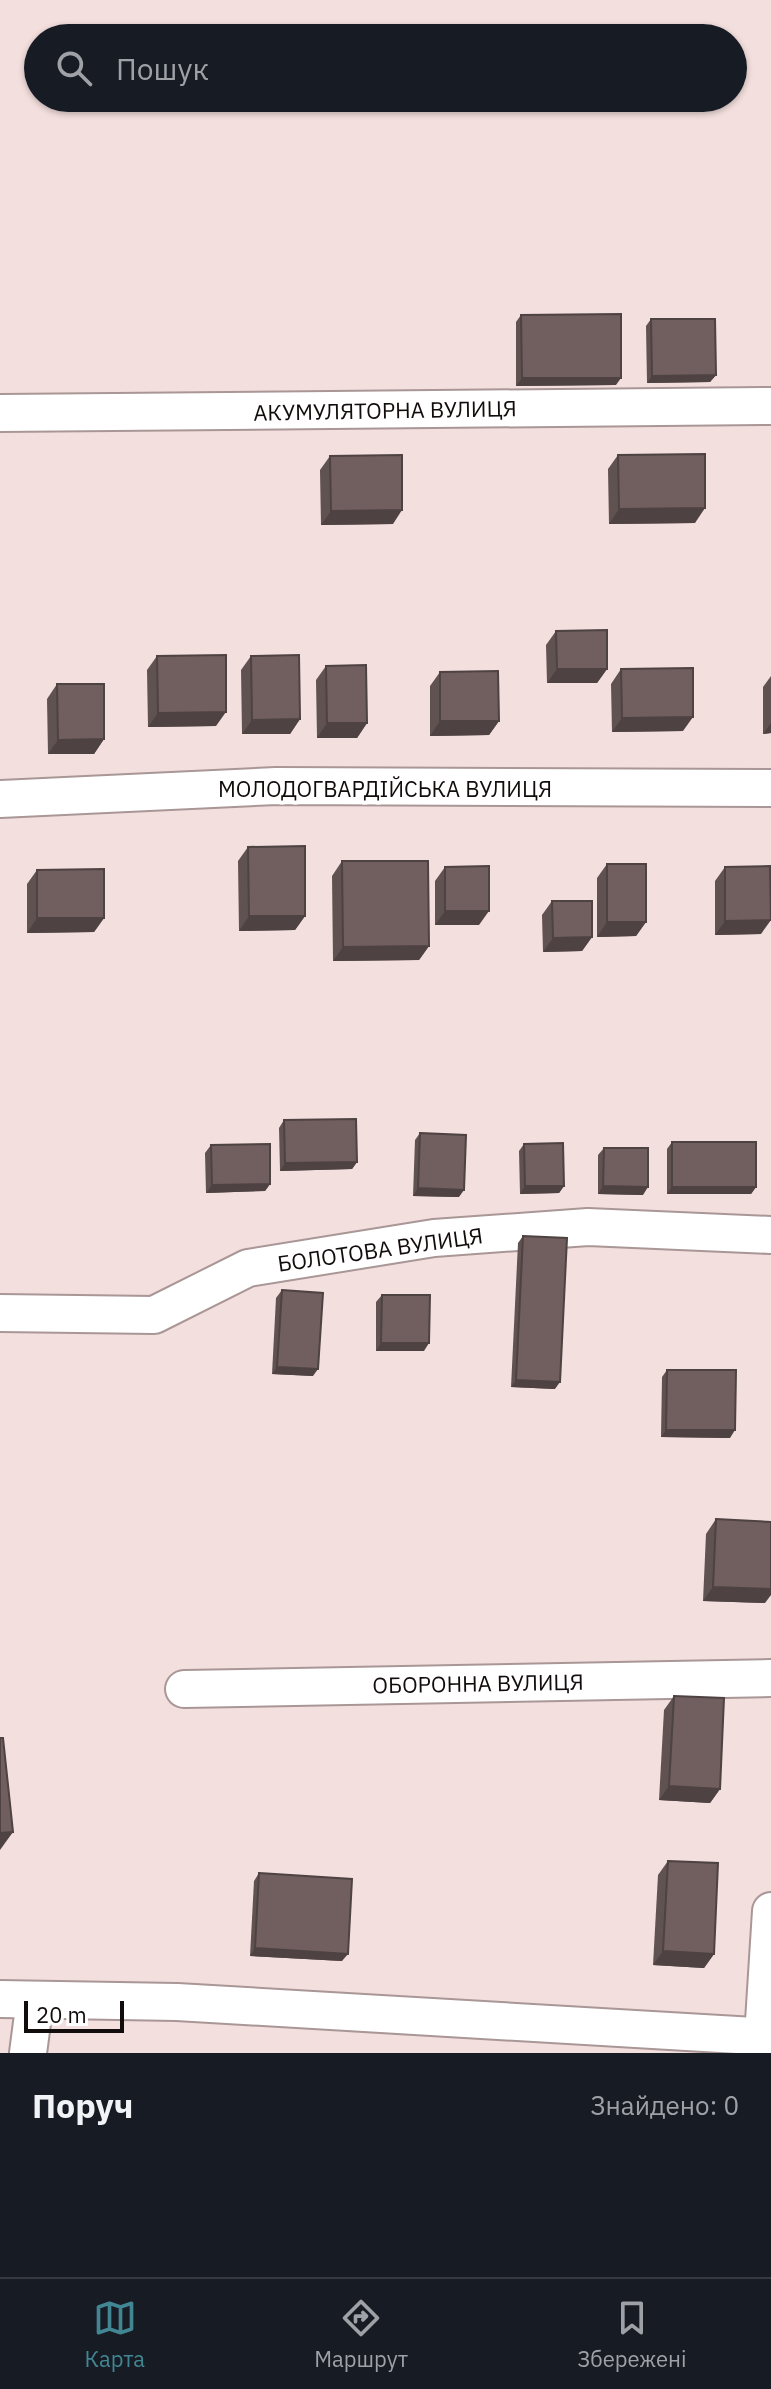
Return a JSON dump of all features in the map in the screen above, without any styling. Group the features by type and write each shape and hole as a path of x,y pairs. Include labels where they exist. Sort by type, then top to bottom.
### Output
{"street":[{"name":"АКУМУЛЯТОРНА ВУЛИЦЯ","path":"0,413 771,406"},
{"name":"МОЛОДОГВАРДІЙСЬКА ВУЛИЦЯ","path":"0,799 276,786 771,788"},
{"name":"БОЛОТОВА ВУЛИЦЯ","path":"0,1313 154,1315 248,1268 434,1238 588,1227 771,1235"},
{"name":"ОБОРОННА ВУЛИЦЯ","path":"184,1689 771,1678"},
{"path":"28,2053 17,2000 193,2003 765,2043 771,1911"}],"building":[{"path":"621,314 621,378 522,378 521,315"},
{"path":"651,319 715,319 716,375 652,376"},
{"path":"705,454 705,508 619,509 618,455"},
{"path":"402,455 402,510 331,511 330,456"},
{"path":"607,630 607,669 557,669 556,631"},
{"path":"226,655 226,712 158,713 157,656"},
{"path":"299,655 300,719 252,720 251,656"},
{"path":"366,665 367,723 327,723 326,666"},
{"path":"693,668 693,717 622,718 621,669"},
{"path":"498,671 499,721 440,721 440,672"},
{"path":"57,684 104,684 104,739 58,740"},
{"path":"305,846 305,916 249,916 248,847"},
{"path":"342,861 428,861 429,946 343,947"},
{"path":"607,864 646,864 646,922 607,922"},
{"path":"489,866 489,911 445,911 445,867"},
{"path":"770,866 771,920 725,921 725,867"},
{"path":"104,869 104,918 37,918 37,870"},
{"path":"552,901 592,901 592,937 553,938"},
{"path":"356,1119 357,1162 285,1163 284,1120"},
{"path":"420,1133 466,1135 464,1190 418,1188"},
{"path":"672,1142 756,1142 756,1187 672,1187"},
{"path":"563,1143 564,1186 525,1186 524,1144"},
{"path":"270,1144 270,1184 212,1185 211,1145"},
{"path":"604,1148 648,1148 648,1187 603,1186"},
{"path":"523,1236 567,1238 560,1382 516,1380"},
{"path":"282,1290 323,1293 318,1369 277,1367"},
{"path":"382,1295 430,1295 429,1343 381,1343"},
{"path":"667,1370 736,1370 735,1430 666,1430"},
{"path":"716,1519 771,1522 771,1589 713,1587"},
{"path":"674,1696 724,1698 720,1789 669,1786"},
{"path":"0,1738 3,1738 13,1832 0,1833"},
{"path":"668,1861 718,1863 714,1954 663,1951"},
{"path":"259,1873 352,1879 348,1954 255,1948"}]}
